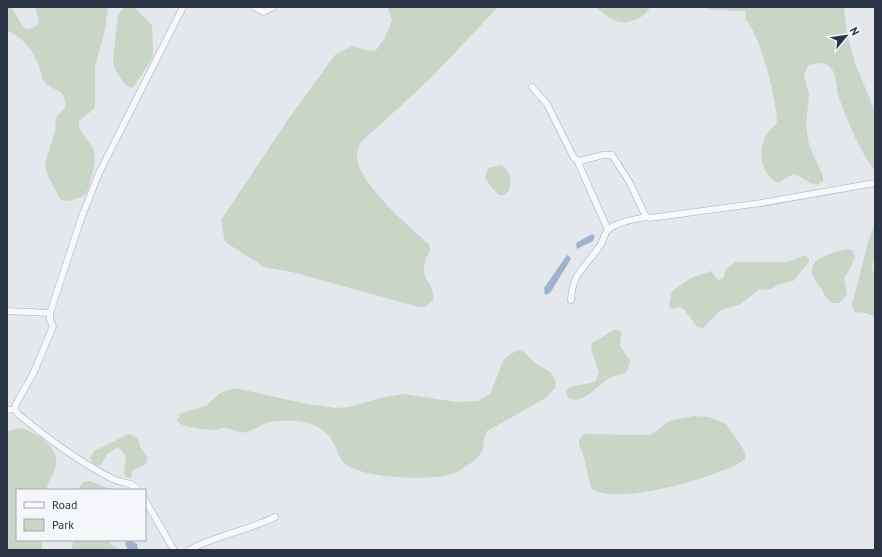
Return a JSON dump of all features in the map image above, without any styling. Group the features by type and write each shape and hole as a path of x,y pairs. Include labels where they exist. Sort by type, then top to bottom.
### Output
{"street":[{"path":"15,409 48,341 53,326 50,320 50,313 99,173 183,7"},
{"path":"254,7 264,12 273,7"},
{"path":"532,87 547,104 567,146 577,160 608,230"},
{"path":"577,160 584,161 599,156 612,155 630,183 646,217"},
{"path":"571,300 572,287 577,274 598,249 608,230 634,219 646,217 666,217 875,183"},
{"path":"7,311 50,313"},
{"path":"7,410 15,409"},
{"path":"15,409 18,414 38,430 81,460 108,476 120,482 128,483 137,489"},
{"path":"146,502 174,550"},
{"path":"189,550 204,542 244,530 275,517"}],"green space":[{"path":"7,7 11,7 24,28 29,29 38,25 39,20 35,7 108,7 105,30 95,67 95,108 79,121 80,130 92,147 95,155 93,172 86,194 81,197 67,201 60,199 47,174 45,163 55,132 56,117 65,108 64,96 44,81 38,63 28,46 19,38 7,31"},
{"path":"125,7 134,7 152,25 152,59 133,88 125,85 115,70 113,61 118,15"},
{"path":"388,7 498,7 430,79 361,142 357,151 358,164 373,189 409,227 429,244 430,251 425,261 424,274 433,293 433,301 425,307 415,306 292,272 264,267 225,242 221,220 287,121 335,55 352,46 368,51 376,50 385,38 392,20"},
{"path":"595,7 650,7 644,15 639,18 629,22 618,22 606,16"},
{"path":"701,7 844,7 847,34 855,63 875,112 875,171 859,145 850,126 839,98 833,71 826,64 817,63 808,66 804,75 809,95 806,124 809,145 823,176 823,181 817,185 793,174 779,183 773,180 765,169 761,156 763,142 777,121 776,111 772,87 760,49 751,28 745,19 746,11 714,10"},
{"path":"501,165 507,170 510,176 509,191 504,195 499,195 491,187 485,177 488,168"},
{"path":"875,224 875,256 872,266 875,282 875,317 866,313 855,312 852,305 869,239"},
{"path":"848,249 852,250 855,257 844,278 847,295 839,303 832,303 824,294 814,278 812,268 818,260 824,256"},
{"path":"805,255 809,259 809,262 793,281 780,284 771,289 758,290 741,304 721,310 703,328 697,327 684,309 678,307 672,309 669,306 671,294 675,289 691,278 711,271 719,280 723,278 726,269 736,262 788,262"},
{"path":"616,329 621,332 620,346 630,360 628,370 608,379 584,397 573,400 568,398 566,391 570,387 595,382 599,373 591,349 592,343"},
{"path":"517,350 525,353 535,363 553,375 555,378 555,388 546,398 487,431 482,450 477,458 460,470 444,476 416,478 383,476 356,469 344,463 335,445 322,429 314,425 297,421 271,422 249,431 238,432 224,428 214,430 194,428 183,425 177,421 181,413 206,406 220,393 235,388 307,404 336,408 349,407 384,397 404,394 457,402 478,401 490,394 504,359"},
{"path":"693,416 709,417 726,424 742,447 745,453 745,459 715,474 693,481 643,492 621,494 603,493 591,488 583,454 579,445 579,439 584,434 650,435 668,422"},
{"path":"19,428 31,432 49,445 56,457 56,464 53,474 46,489 16,489 16,541 42,541 42,550 7,550 7,431"},
{"path":"129,434 137,438 141,448 148,458 146,464 132,471 131,478 125,477 124,471 126,456 118,447 107,454 101,465 95,466 90,458 94,451"},
{"path":"90,481 110,489 78,489 84,482"},
{"path":"73,541 108,541 121,550 72,550"}],"water":[{"path":"592,234 595,236 593,241 577,249 576,243"},
{"path":"567,255 571,259 550,293 545,295 544,288"},
{"path":"126,541 132,541 137,544 138,550 128,550 125,544"}]}
